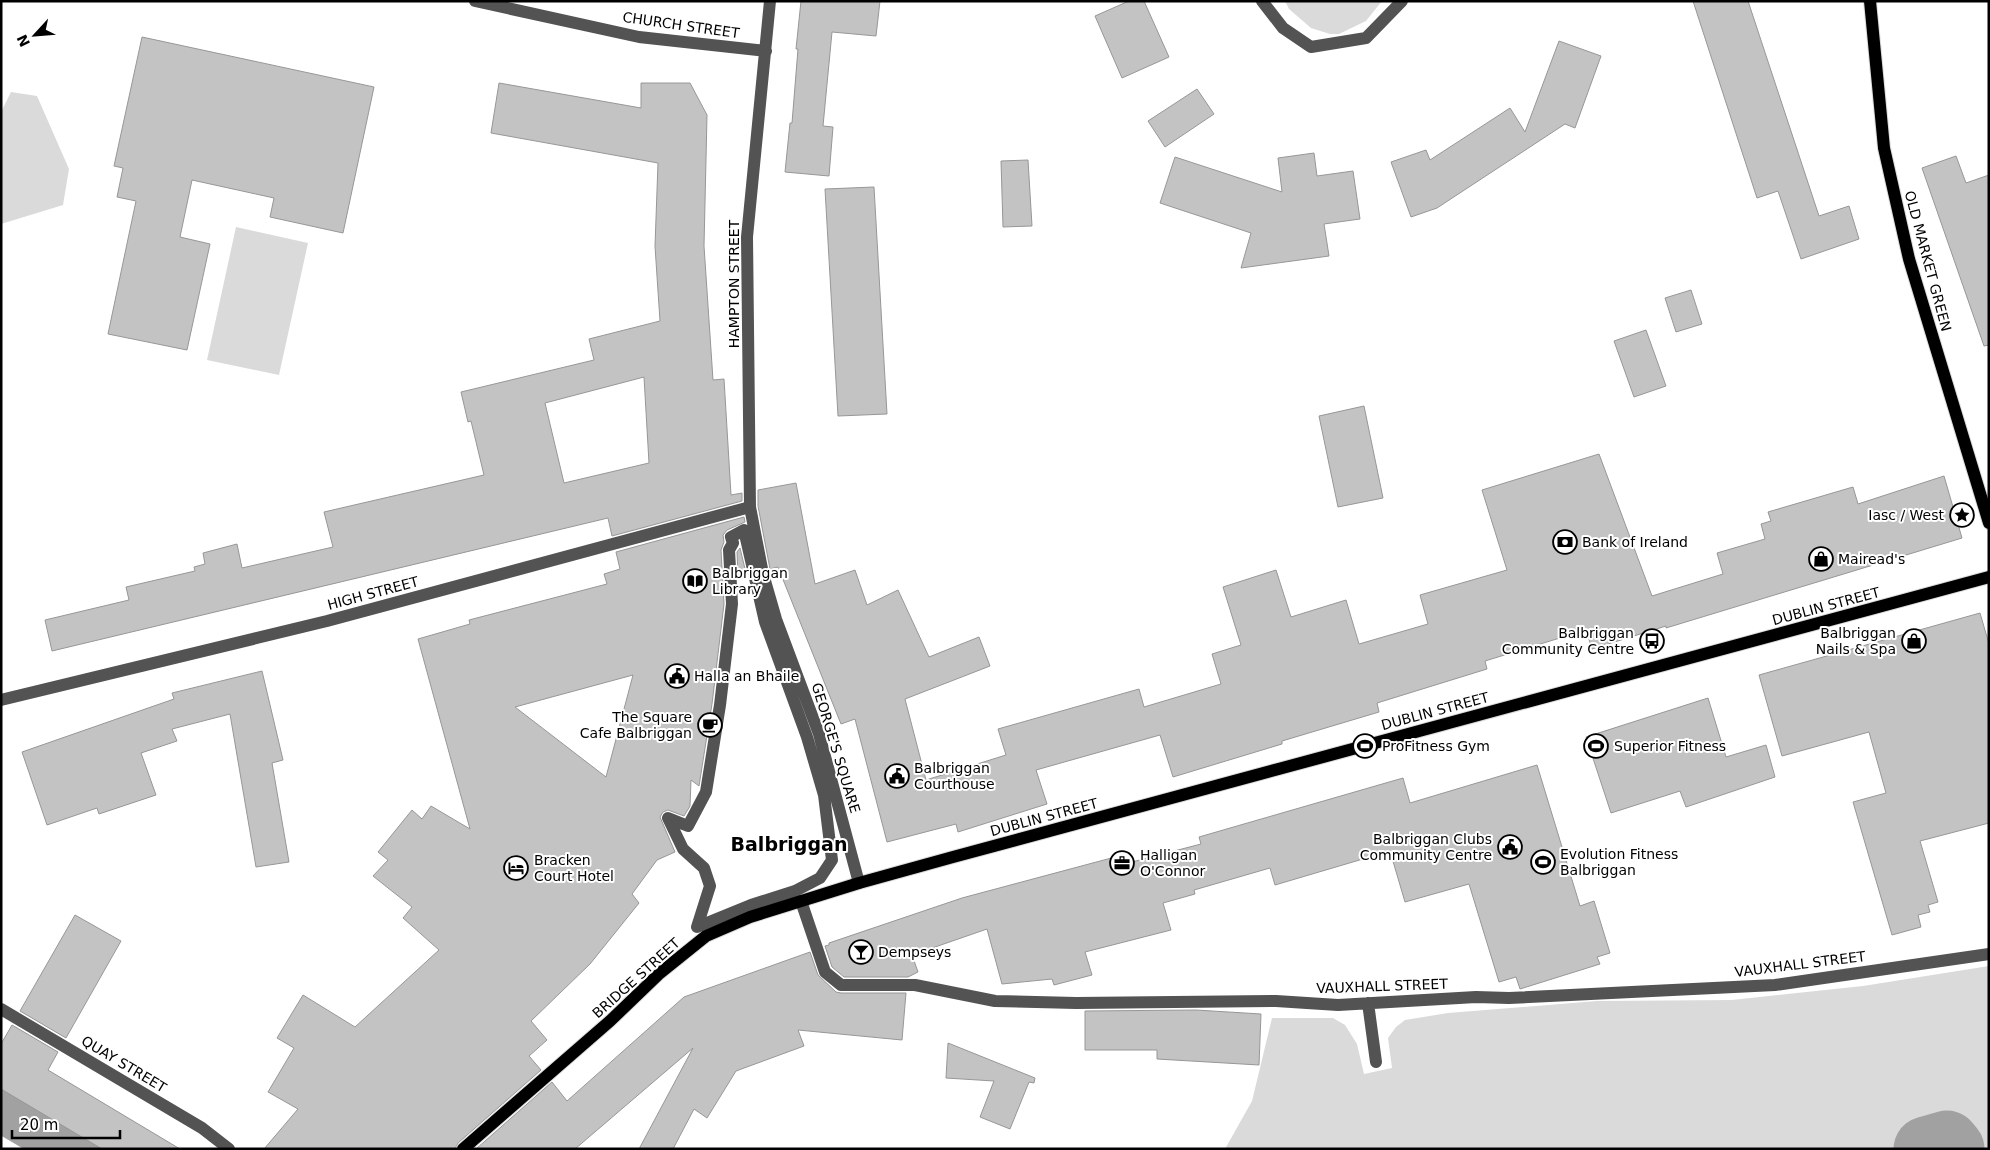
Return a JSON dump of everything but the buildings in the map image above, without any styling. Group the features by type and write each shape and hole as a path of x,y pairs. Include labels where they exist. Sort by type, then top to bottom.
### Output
{"main road":[{"name":"OLD MARKET GREEN","path":"1870,1 1884,148 1892,185 1909,258 1989,523"},
{"name":"DUBLIN STREET","path":"859,883 1989,577"},
{"name":"BRIDGE STREET","path":"463,1149 610,1021 660,973 706,936 750,917 859,883"}],"street":[{"name":"CHURCH STREET","path":"475,1 639,37 766,51"},
{"name":"HAMPTON STREET","path":"750,508 747,237 770,1"},
{"path":"1262,1 1283,28 1311,47 1366,38 1402,1"},
{"name":"HIGH STREET","path":"1,700 327,621 750,508"},
{"name":"GEORGE'S SQUARE","path":"750,508 763,574 776,619 819,734 859,883"},
{"name":"GEORGE'S SQUARE","path":"744,530 765,622 807,737 826,801 832,860 820,878 795,891 751,905 697,927 710,886 704,868 683,849 668,818 688,826 706,792 720,705 732,604 729,550 732,548 733,543 731,537 744,530"},
{"name":"VAUXHALL STREET","path":"801,902 825,972 841,986 915,985 995,1001 1076,1004 1276,1001 1338,1004 1476,997 1509,998 1775,985 1989,954"},
{"path":"1368,1003 1376,1062"},
{"name":"QUAY STREET","path":"1,1009 202,1128 229,1149"}],"shaded area":[{"path":"1285,1 1382,1 1366,21 1339,34 1330,34 1311,28 1289,9"},
{"path":"11,92 37,96 69,169 63,205 1,224 1,112"},
{"path":"236,227 308,243 279,375 207,360"},
{"path":"1989,966 1989,1149 1225,1149 1252,1101 1272,1018 1333,1018 1345,1025 1357,1044 1364,1074 1392,1068 1388,1038 1396,1027 1405,1020 1448,1013 1597,1001 1732,1000 1863,986"}],"waterway":[{"path":"1,1098 88,1149"},
{"path":"1926,1149 1947,1143 1952,1149"}],"place":[{"name":"Iasc / West","path":"1962,515"},
{"name":"Bank of Ireland","path":"1565,542"},
{"name":"Mairead's","path":"1821,559"},
{"name":"Balbriggan Library","path":"695,581"},
{"name":"Balbriggan Community Centre","path":"1652,641"},
{"name":"Balbriggan Nails & Spa","path":"1914,641"},
{"name":"Halla an Bhaile","path":"677,676"},
{"name":"The Square Cafe Balbriggan","path":"710,725"},
{"name":"ProFitness Gym","path":"1365,746"},
{"name":"Superior Fitness","path":"1596,746"},
{"name":"Balbriggan Courthouse","path":"897,776"},
{"name":"Balbriggan Clubs Community Centre","path":"1510,847"},
{"name":"Evolution Fitness Balbriggan","path":"1543,862"},
{"name":"Halligan O'Connor","path":"1122,863"},
{"name":"Bracken Court Hotel","path":"516,868"},
{"name":"Dempseys","path":"861,952"}],"district":[{"name":"Balbriggan","path":"789,844"}]}
